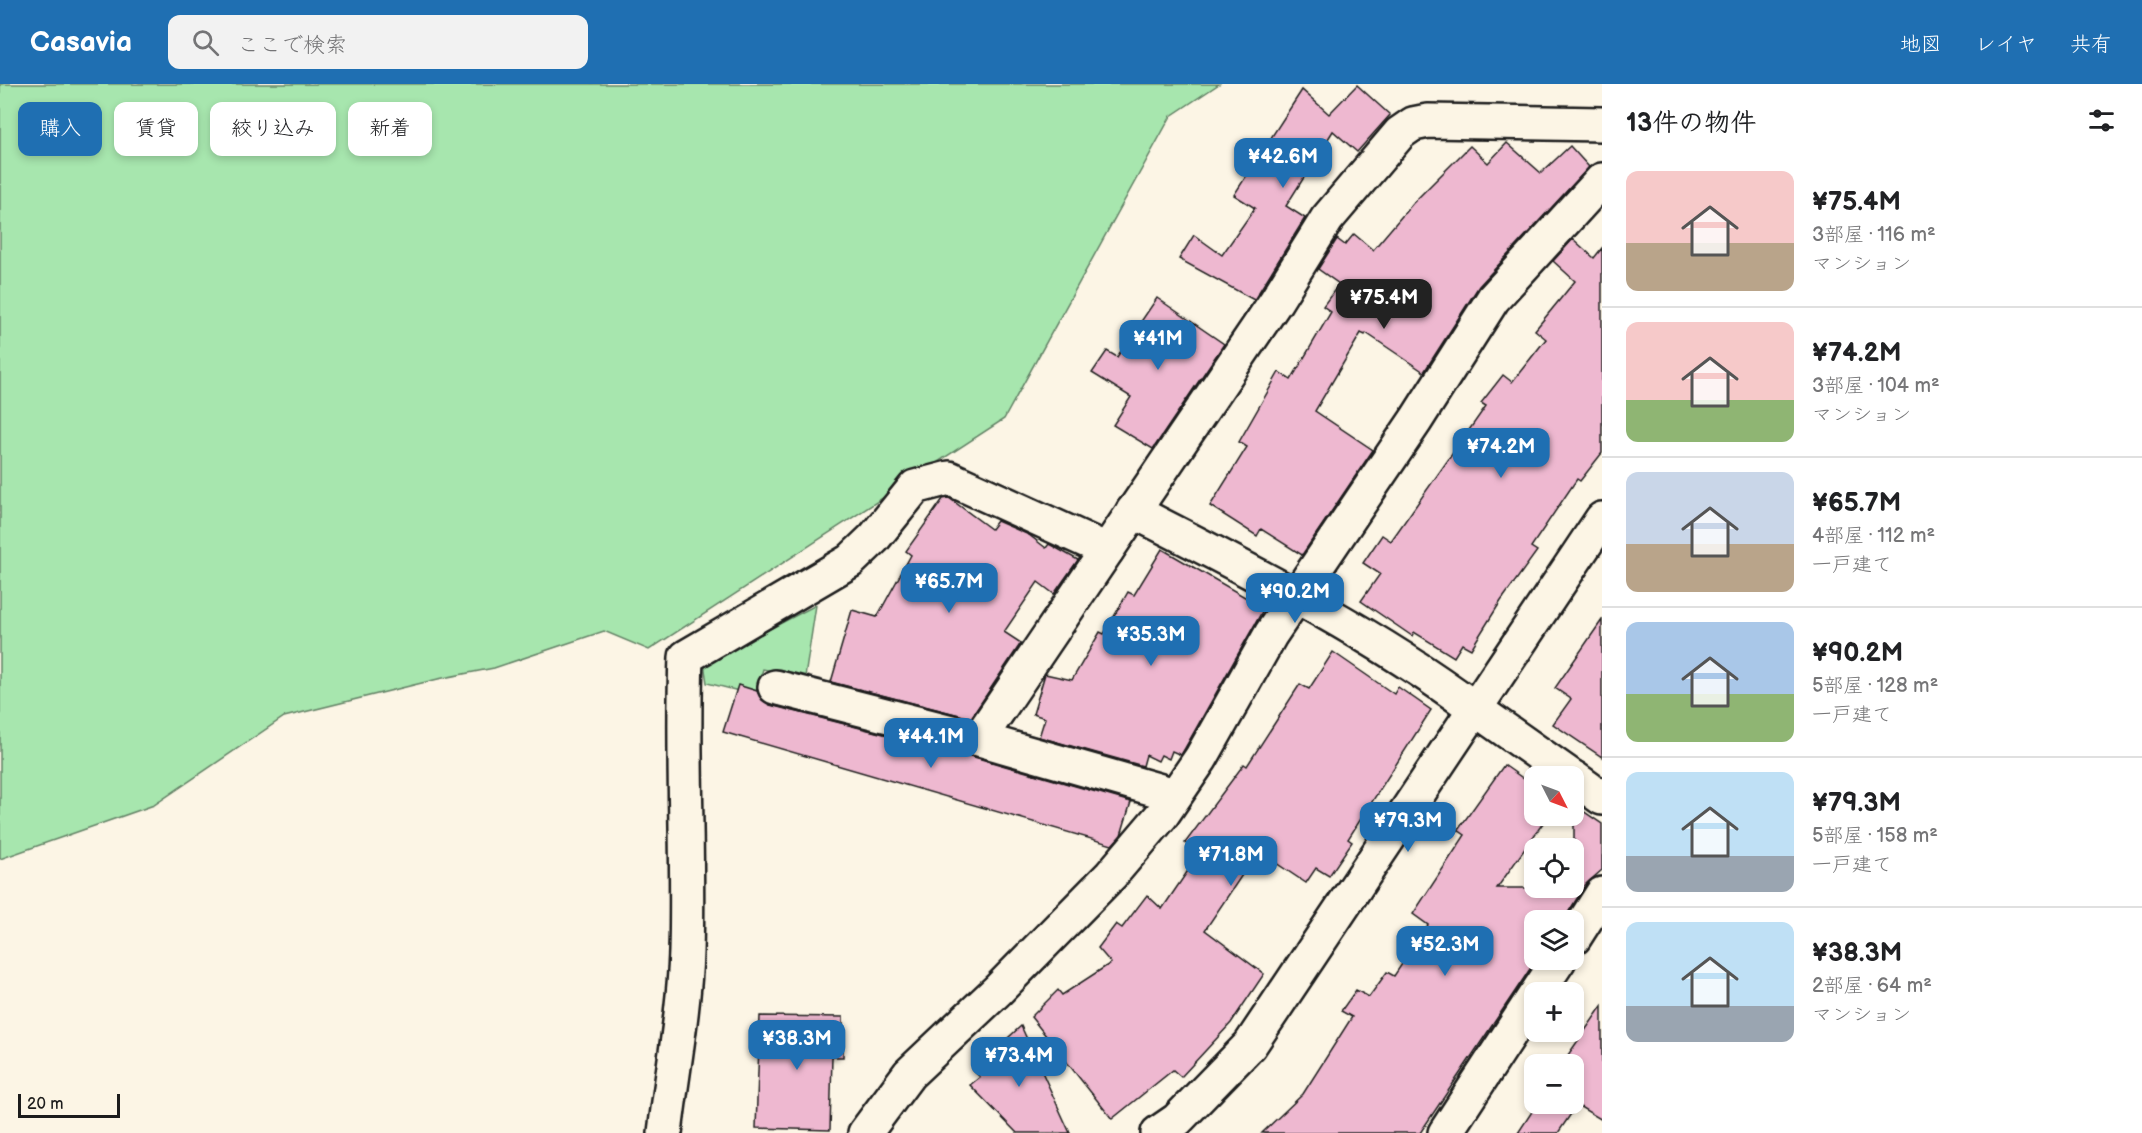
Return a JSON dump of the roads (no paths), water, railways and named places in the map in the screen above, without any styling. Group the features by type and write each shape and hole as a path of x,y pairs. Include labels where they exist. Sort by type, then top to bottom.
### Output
{"street":[{"path":"979,739 1276,301 1328,219 1400,133 1413,124 1428,120 1602,124"},
{"path":"865,1133 909,1074 998,990 1111,875 1175,795 1201,758 1271,634 1416,420 1493,299 1602,180"},
{"path":"665,1133 686,955 687,808 683,724 686,657 850,561 874,538 915,486 949,478 1107,550"},
{"path":"1133,511 1297,596 1447,688 1556,766"},
{"path":"1158,1133 1177,1120 1250,1045 1602,519"},
{"path":"775,687 979,739 1175,795"},
{"path":"1584,786 1602,798"},
{"path":"1584,922 1602,894"},
{"path":"1444,1133 1524,1013"}]}
